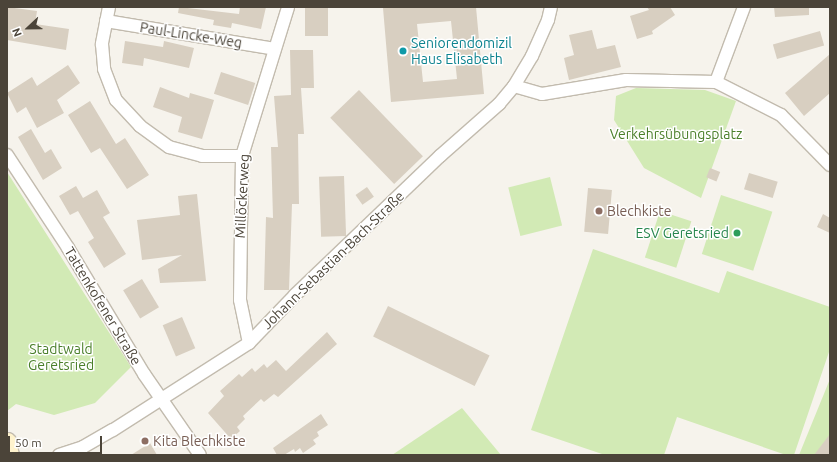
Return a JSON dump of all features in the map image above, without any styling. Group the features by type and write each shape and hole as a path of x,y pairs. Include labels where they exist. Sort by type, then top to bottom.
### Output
{"main road":[{"path":"7,441 10,455"}],"street":[{"path":"109,7 102,44 104,69 116,100 140,126 176,148 202,156 242,156"},
{"name":"Millöckerweg","path":"249,343 240,300 242,156 288,7"},
{"name":"Johann-Sebastian-Bach-Straße","path":"59,455 83,447 113,430 249,343 295,295 435,161 499,104 514,86 532,56 548,20 551,7"},
{"path":"716,82 744,7"},
{"name":"Paul-Lincke-Weg","path":"106,21 275,48"},
{"path":"514,86 542,94 626,80 716,82 781,115 830,165"},
{"name":"Tattenkofener Straße","path":"7,155 68,248 161,400 200,455"}],"green space":[{"name":"Verkehrsübungsplatz","path":"636,88 705,90 736,101 701,198 644,168 614,120 616,96"},
{"name":"Stadtwald Geretsried","path":"7,172 131,367 95,403 54,415 16,404 7,411"},
{"path":"550,177 562,226 520,236 508,187"},
{"name":"ESV Geretsried","path":"721,195 772,212 753,271 702,254"},
{"path":"660,211 691,221 676,268 645,258"},
{"path":"593,249 719,293 727,271 830,307 830,349 794,455 786,455 677,417 664,455 605,455 531,430"},
{"path":"830,379 830,455 799,455"},
{"path":"462,408 501,455 392,455"}],"building":[{"path":"7,7 37,11 35,24 69,29 66,50 7,40"},
{"path":"179,7 239,14 240,7 266,7 261,29 232,23 231,28 213,25 214,20 178,13"},
{"name":"Seniorendomizil Haus Elisabeth","path":"476,7 484,94 391,102 383,8","holes":["451,21 457,79 423,82 417,24"]},
{"path":"647,7 670,7 675,15 652,31 653,34 637,39 630,16 649,10"},
{"path":"774,7 809,7 809,15 775,17"},
{"path":"305,8 328,8 328,36 305,36"},
{"path":"592,30 597,49 615,45 621,67 569,80 564,58 574,55 569,35"},
{"path":"820,31 824,45 777,59 773,45"},
{"path":"125,41 163,47 164,41 194,48 189,68 144,58 143,66 122,63"},
{"path":"290,50 313,50 314,88 301,88 304,134 298,134 299,204 292,204 289,290 264,290 266,217 273,218 271,147 278,147 274,96 291,95"},
{"path":"830,54 830,93 804,116 785,93"},
{"path":"68,65 80,83 57,100 64,113 37,128 26,107 17,113 7,93 32,77 37,86"},
{"path":"221,72 255,83 248,105 214,94"},
{"path":"160,87 189,98 190,93 214,100 202,139 178,132 182,117 153,107"},
{"path":"359,90 423,156 394,184 330,118"},
{"path":"90,101 116,144 125,138 149,175 127,189 100,148 91,153 68,115"},
{"path":"31,129 45,153 51,149 62,168 43,180 18,137"},
{"path":"710,168 720,172 716,181 706,177"},
{"path":"749,173 778,182 773,198 744,189"},
{"path":"344,176 346,236 321,237 319,177"},
{"path":"76,186 83,198 97,190 110,213 103,217 126,254 104,268 88,242 94,238 78,211 70,215 59,196"},
{"path":"367,187 374,197 362,205 356,195"},
{"path":"588,188 612,190 608,234 584,232"},
{"path":"197,194 206,281 160,283 158,269 182,255 142,260 137,220 180,215 178,196"},
{"path":"823,214 830,218 830,233 817,227"},
{"path":"142,279 159,307 140,319 123,290"},
{"path":"388,306 490,356 475,386 373,337"},
{"path":"182,317 195,348 176,357 163,325"},
{"path":"327,332 337,344 278,397 274,394 264,402 261,399 243,416 245,419 237,427 240,431 231,439 208,413 224,396 220,391 239,374 242,377 252,368 255,372 264,364 267,368 276,360 286,371"},
{"path":"321,414 328,425 317,432 319,436 313,440 316,444 303,453 300,448 295,452 294,449 284,455 277,455 273,448"},
{"path":"830,434 830,455 814,455"},
{"path":"150,443 157,455 131,455"}],"place":[{"name":"Seniorendomizil Haus Elisabeth","path":"403,51"},
{"name":"Blechkiste","path":"599,211"},
{"name":"ESV Geretsried","path":"737,233"},
{"name":"Kita Blechkiste","path":"145,441"}]}
